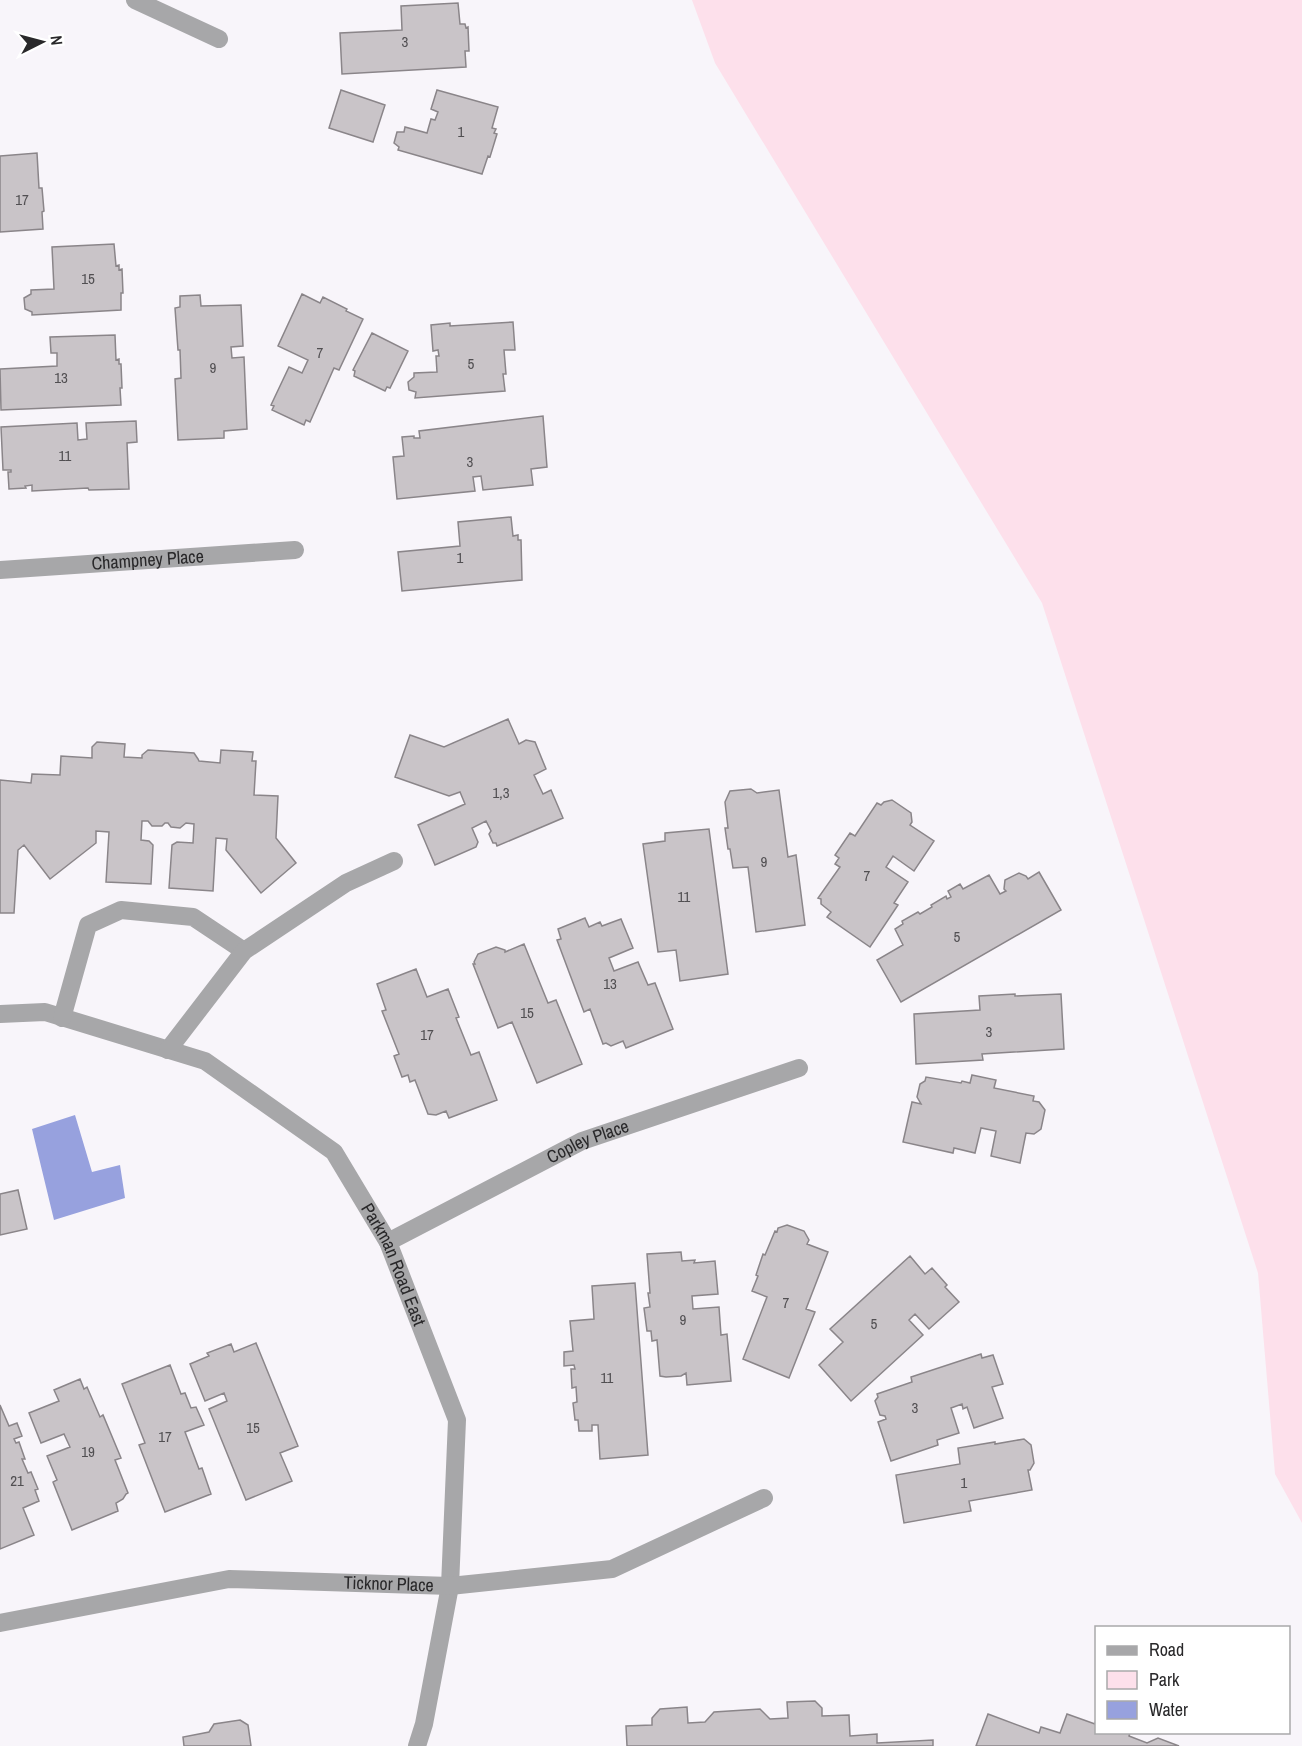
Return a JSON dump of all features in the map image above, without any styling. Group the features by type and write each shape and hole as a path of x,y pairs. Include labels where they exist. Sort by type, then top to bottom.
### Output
{"street":[{"path":"135,0 219,39"},
{"name":"Champney Place","path":"0,570 296,550"},
{"path":"168,1050 244,951 346,883 394,861"},
{"path":"62,1018 88,925 121,910 193,917 244,951"},
{"name":"Parkman Road East","path":"0,1014 45,1012 205,1061 334,1152 388,1242 457,1420 450,1586 424,1724 417,1746"},
{"name":"Copley Place","path":"388,1242 582,1142 799,1068"},
{"name":"Ticknor Place","path":"0,1623 230,1579 450,1586 612,1569 764,1498"}],"green space":[{"path":"692,0 1302,0 1302,1523 1275,1474 1258,1273 1042,603 715,63"}],"water":[{"path":"75,1115 92,1172 120,1165 125,1198 54,1220 32,1129"}],"building":[{"path":"458,3 460,24 468,27 469,51 465,51 466,67 342,74 340,33 402,30 401,6"},
{"path":"341,90 385,105 373,142 329,128"},
{"path":"437,90 498,107 492,128 496,129 494,133 497,134 482,174 398,150 399,147 394,143 397,132 404,132 405,127 427,133 431,119 435,120 438,112 431,109"},
{"path":"37,153 39,188 42,188 44,211 42,212 43,229 0,232 0,156"},
{"path":"114,244 116,266 119,265 119,270 122,269 121,310 32,315 32,312 25,309 24,298 31,294 31,290 54,289 52,247"},
{"path":"302,294 320,303 323,297 363,319 339,370 334,368 310,422 306,420 304,425 272,410 274,406 271,405 289,367 302,373 308,360 278,346"},
{"path":"200,295 201,306 241,305 243,346 231,347 232,358 244,357 247,429 224,431 224,438 178,440 175,379 181,378 175,308 180,307 180,296"},
{"path":"513,322 515,350 504,350 505,391 415,398 416,392 409,390 408,382 414,377 414,373 437,372 436,356 439,356 438,350 433,351 431,325"},
{"path":"372,333 408,351 390,388 387,387 385,391 354,376 355,371 353,370"},
{"path":"115,335 116,360 119,359 119,364 121,364 121,405 1,410 0,369 57,366 57,353 51,353 50,337"},
{"path":"543,416 547,467 531,469 533,485 483,490 481,476 473,477 475,491 397,499 393,457 404,456 402,437 420,438 419,431"},
{"path":"136,421 137,442 127,443 129,489 89,490 88,488 32,491 32,485 25,486 26,488 9,489 8,472 11,470 3,470 1,427 77,423 78,440 87,439 86,423"},
{"path":"511,517 513,536 518,535 518,540 521,540 522,580 402,591 398,552 460,546 458,522"},
{"path":"508,719 519,744 526,740 535,742 546,769 534,775 543,794 551,790 563,818 497,846 489,834 491,831 486,821 472,828 478,842 476,847 435,865 418,825 465,804 460,792 449,796 395,777 410,735 444,747"},
{"path":"97,742 125,744 124,757 142,758 148,750 194,753 199,761 220,763 221,750 253,752 252,761 256,761 254,795 278,796 276,838 296,863 261,893 226,850 227,839 216,838 213,891 169,888 172,845 177,842 193,843 194,824 186,823 180,828 171,827 168,823 162,826 152,826 148,821 142,821 141,840 149,841 153,845 151,884 106,882 109,832 96,831 96,843 50,879 24,845 18,850 14,913 0,913 0,780 31,783 32,774 60,775 61,756 92,758 92,747"},
{"path":"751,789 757,793 779,790 788,857 796,855 805,925 756,932 748,867 733,868 725,828 728,828 725,802 730,791"},
{"path":"892,800 911,813 910,825 934,841 914,871 893,856 886,867 908,882 894,903 898,905 870,947 827,917 831,912 821,904 821,899 818,898 840,867 835,864 839,858 835,855 850,833 855,836 877,803 881,805"},
{"path":"709,829 728,974 680,981 676,950 658,952 643,844 665,841 665,833"},
{"path":"1039,872 1061,910 901,1002 877,960 903,945 895,929 903,924 902,921 918,912 920,914 946,896 947,899 951,897 948,891 960,884 963,889 989,875 1000,894 1006,891 1004,889 1005,880 1019,873 1028,879"},
{"path":"585,918 589,927 600,922 602,926 621,919 633,948 609,958 614,971 638,962 648,985 655,983 673,1029 626,1048 623,1041 611,1046 603,1044 590,1009 584,1012 557,940 561,939 558,929"},
{"path":"524,944 548,1003 556,1000 582,1064 537,1083 512,1022 498,1028 473,964 478,954 496,947 505,952"},
{"path":"416,969 427,997 448,989 459,1017 456,1018 471,1055 479,1052 497,1100 449,1118 446,1111 436,1115 428,1114 415,1080 410,1082 408,1075 402,1077 394,1056 399,1054 382,1011 386,1010 377,984"},
{"path":"1015,994 1015,996 1061,994 1064,1049 982,1054 983,1060 916,1064 914,1014 980,1010 979,996"},
{"path":"972,1075 996,1080 994,1088 1034,1096 1033,1101 1039,1102 1045,1110 1041,1129 1034,1134 1026,1133 1020,1163 991,1156 996,1131 981,1128 975,1153 954,1148 953,1153 903,1142 912,1102 921,1104 917,1097 920,1084 925,1081 926,1077 970,1083"},
{"path":"18,1190 27,1229 0,1235 0,1194"},
{"path":"787,1225 804,1231 809,1240 807,1244 828,1252 806,1309 815,1312 789,1378 743,1359 767,1297 752,1291 758,1276 756,1275 763,1254 765,1255 775,1231"},
{"path":"681,1252 682,1261 695,1260 694,1263 715,1261 718,1294 692,1296 693,1309 719,1307 721,1335 727,1334 731,1381 687,1385 686,1373 681,1376 660,1376 657,1340 652,1341 651,1331 647,1331 644,1308 650,1307 647,1254"},
{"path":"910,1256 925,1274 932,1268 959,1302 929,1329 915,1314 909,1320 923,1335 851,1401 819,1365 843,1342 830,1329"},
{"path":"635,1283 648,1455 600,1459 598,1425 592,1425 592,1431 579,1431 578,1420 575,1420 573,1403 577,1402 576,1387 572,1388 571,1369 575,1369 574,1365 564,1366 564,1352 573,1351 570,1321 594,1319 592,1286"},
{"path":"256,1343 298,1446 280,1453 292,1481 246,1500 209,1409 227,1401 224,1393 205,1401 190,1364 209,1356 207,1353 231,1344 234,1352"},
{"path":"981,1354 982,1358 993,1355 1003,1384 992,1387 1003,1418 974,1428 967,1407 963,1409 962,1404 951,1408 959,1433 937,1440 938,1445 891,1461 878,1422 886,1419 885,1416 880,1415 875,1401 877,1394 912,1382 911,1377"},
{"path":"170,1365 181,1394 185,1393 191,1408 196,1407 204,1425 185,1432 211,1494 165,1512 139,1445 145,1443 122,1384"},
{"path":"80,1379 84,1389 87,1387 100,1417 103,1415 121,1458 115,1460 128,1493 116,1503 118,1511 72,1530 53,1482 57,1480 47,1456 70,1447 64,1434 41,1443 29,1413 59,1401 54,1390"},
{"path":"0,1405 9,1426 17,1423 22,1436 14,1439 16,1443 19,1442 25,1459 22,1459 28,1473 31,1472 38,1489 35,1490 39,1501 23,1508 34,1535 0,1549"},
{"path":"1024,1439 1031,1445 1034,1463 1028,1470 1032,1490 969,1501 971,1511 904,1523 896,1475 960,1464 958,1448"},
{"path":"815,1701 822,1708 822,1716 849,1715 850,1736 877,1734 877,1743 933,1740 933,1746 627,1746 626,1726 652,1725 652,1718 660,1709 687,1707 688,1723 705,1722 714,1712 760,1709 770,1719 788,1718 787,1702"},
{"path":"988,1714 1039,1733 1041,1727 1060,1733 1067,1714 1095,1724 1095,1734 1130,1734 1129,1736 1147,1743 1158,1738 1179,1746 976,1746"},
{"path":"240,1720 248,1725 251,1746 184,1746 183,1737 209,1732 214,1724"}]}
